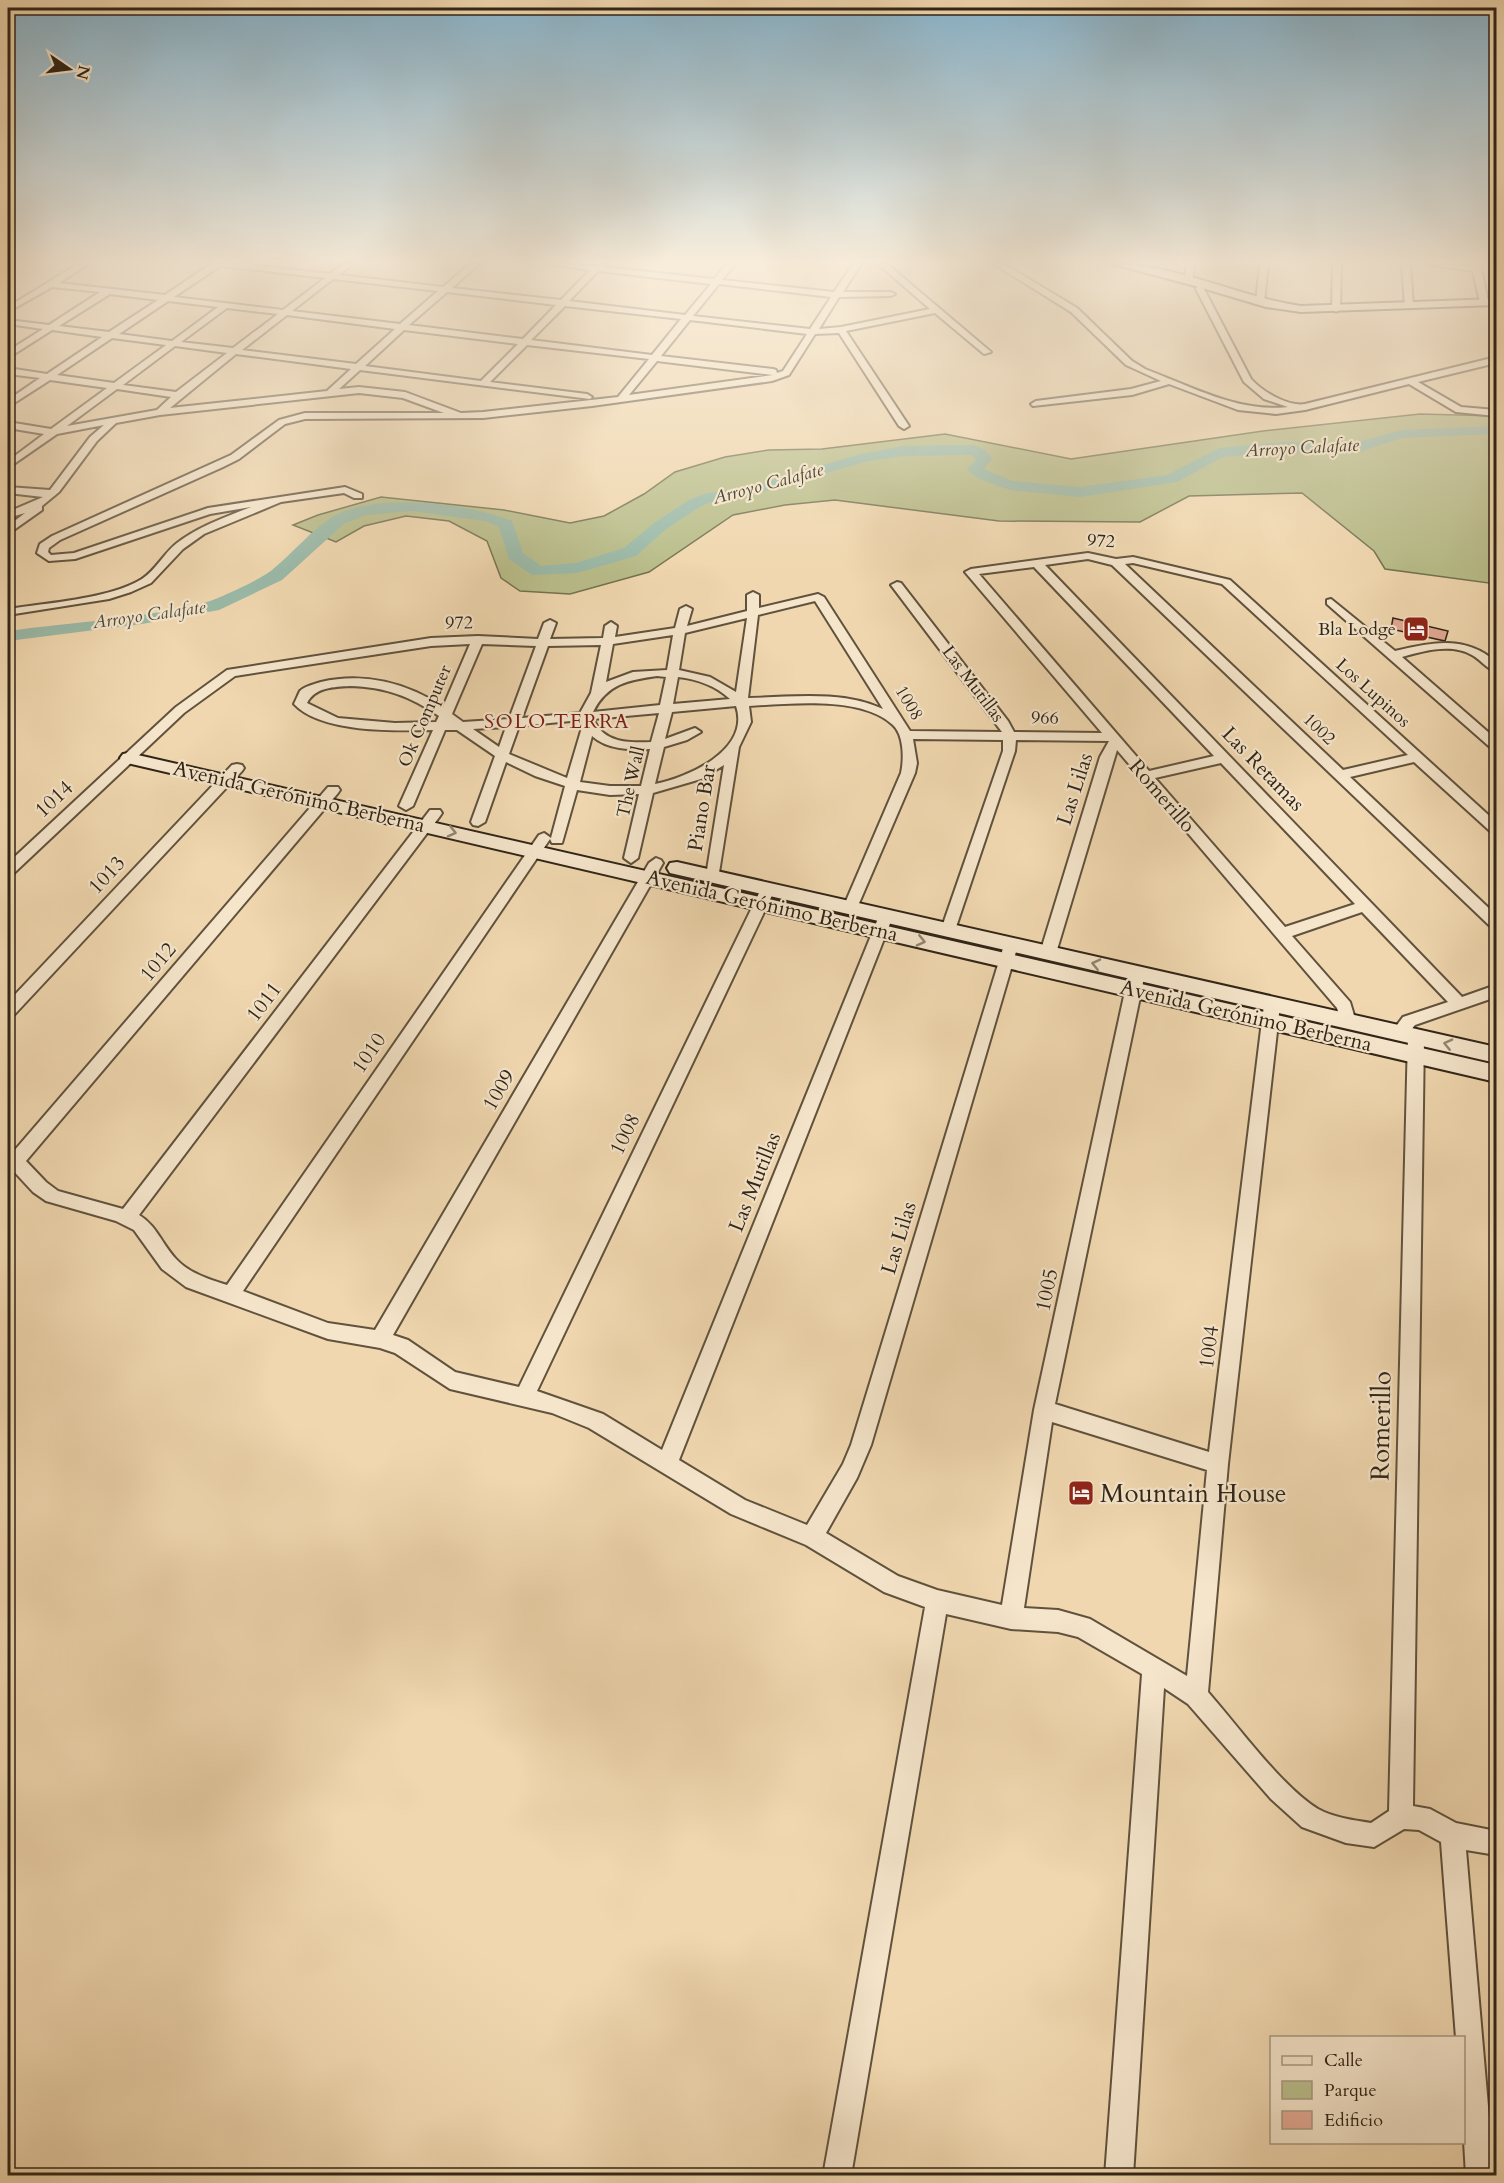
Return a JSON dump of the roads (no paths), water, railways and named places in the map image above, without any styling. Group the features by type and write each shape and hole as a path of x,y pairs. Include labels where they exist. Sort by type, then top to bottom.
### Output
{"street":[{"path":"8,404 64,366"},
{"path":"8,465 142,366"},
{"path":"160,412 216,366"},
{"path":"329,394 357,366 616,399"},
{"path":"484,383 501,366"},
{"path":"616,399 645,366"},
{"path":"727,366 786,373"},
{"path":"358,496 345,490 207,511 75,556 49,558 42,553 44,546 56,538 219,465 289,419 305,416 375,418 460,416 616,399 772,378 786,373 791,366"},
{"path":"865,366 904,426"},
{"path":"1134,366 1168,382 1246,409 1276,411 1305,407 1473,366"},
{"path":"1240,366 1255,390 1269,398 1305,407"},
{"path":"8,370 178,395"},
{"path":"1410,381 1459,410 1497,413"},
{"path":"1036,404 1132,392 1168,382"},
{"path":"8,426 51,432 160,412 375,390 405,395 460,416"},
{"path":"375,390 371,402 375,418"},
{"path":"1194,391 1247,405 1292,405 1347,396"},
{"path":"8,531 33,513 49,497 70,473 94,436 117,420"},
{"path":"8,490 49,497"},
{"path":"8,515 49,497"},
{"path":"8,612 109,596 127,590 147,581 190,538 225,520 279,500"},
{"name":"972","path":"971,572 1088,556 1116,562 1133,560 1226,582"},
{"name":"1002","path":"1116,562 1497,923"},
{"name":"Las Retamas","path":"1037,563 1460,1004"},
{"name":"Romerillo","path":"971,572 1344,1006 1348,1022"},
{"name":"Los Lupinos","path":"1226,582 1497,829"},
{"name":"Las Mutillas","path":"897,585 1004,724 1010,736 1009,751 948,930"},
{"path":"741,704 753,613 753,595"},
{"name":"972","path":"135,753 189,703 231,673 409,644 478,640 542,643 609,641 680,631 818,597"},
{"name":"1008","path":"818,597 906,735 910,763 908,773 850,908"},
{"path":"1331,602 1391,656 1497,744"},
{"name":"The Wall","path":"631,858 666,709 686,609"},
{"path":"477,822 550,623"},
{"path":"597,694 612,626"},
{"name":"Ok Computer","path":"406,806 478,640"},
{"path":"1391,656 1446,646 1466,648 1497,668"},
{"path":"597,694 612,684 634,675 673,673 713,684 741,704 745,712 744,725 733,746 720,761 686,782 647,790 609,791 572,785 502,755 460,726 446,714 415,693 373,682 342,682 315,687 306,692 300,704 312,713 347,723 396,727 440,727 460,726 515,721 587,720 666,709 741,704 802,700 838,701 867,707 899,723"},
{"name":"1010","path":"231,1294 545,843 572,785 587,720 587,708 597,694"},
{"path":"587,720 604,739 644,747 671,743 695,732"},
{"name":"966","path":"906,735 1113,739"},
{"name":"Las Lilas","path":"1048,953 1113,739"},
{"name":"Piano Bar","path":"713,876 733,746"},
{"name":"Avenida Gerónimo Berberna","path":"135,753 430,819 631,858 652,870 713,876 764,896 850,908 883,924 948,930 1008,953 1048,953 1135,982"},
{"name":"1014","path":"8,871 135,753"},
{"path":"1341,775 1417,757"},
{"path":"1145,776 1224,758"},
{"name":"1013","path":"8,1011 231,774"},
{"name":"Avenida Gerónimo Berberna","path":"327,796 406,806 430,819 477,822 545,843 652,870 1271,1013 1410,1042"},
{"name":"1012","path":"12,1159 327,796"},
{"name":"1011","path":"127,1217 430,819"},
{"name":"1009","path":"380,1339 652,870"},
{"name":"1008","path":"523,1399 764,896"},
{"path":"1281,934 1365,906"},
{"name":"Las Mutillas","path":"667,1464 883,924"},
{"name":"Las Lilas","path":"812,1537 850,1471 861,1445 1008,953"},
{"name":"1005","path":"1011,1618 1044,1410 1135,982"},
{"path":"1410,1042 1409,1021 1497,992"},
{"name":"Avenida Gerónimo Berberna","path":"1271,1013 1348,1022 1410,1042"},
{"name":"1004","path":"1196,1696 1218,1464 1271,1013"},
{"path":"1410,1042 1497,1055"},
{"path":"1410,1042 1497,1074"},
{"name":"Romerillo","path":"1401,1817 1410,1042"},
{"path":"12,1159 36,1186 49,1194 69,1204 127,1217 142,1226 168,1265 180,1275 328,1330 380,1339 401,1346 450,1380 552,1404 596,1421 738,1507 812,1537 892,1584 937,1601 1011,1618 1058,1621 1082,1627 1154,1668 1196,1696 1279,1791 1311,1818 1346,1831 1374,1835 1401,1817 1421,1818 1453,1834 1497,1843"},
{"path":"1044,1410 1218,1464"},
{"path":"837,2175 937,1601"},
{"path":"1119,2175 1154,1668"},
{"path":"1453,1834 1480,2175"}],"waterway":[{"name":"Arroyo Calafate","path":"8,636 142,619 213,606 276,576 339,520 363,510 411,506 489,517 506,524 515,555 538,571 577,568 630,552 660,526 695,503 710,497 757,489 862,458 903,451 974,450 984,459 975,470 985,476 1010,485 1080,492 1171,479 1219,453 1281,447 1353,449 1401,434 1496,430"}],"place":[{"name":"Bla Lodge","path":"1416,629"},
{"name":"Mountain House","path":"1081,1493"}],"district":[{"name":"SOLO TERRA","path":"557,721"}]}
